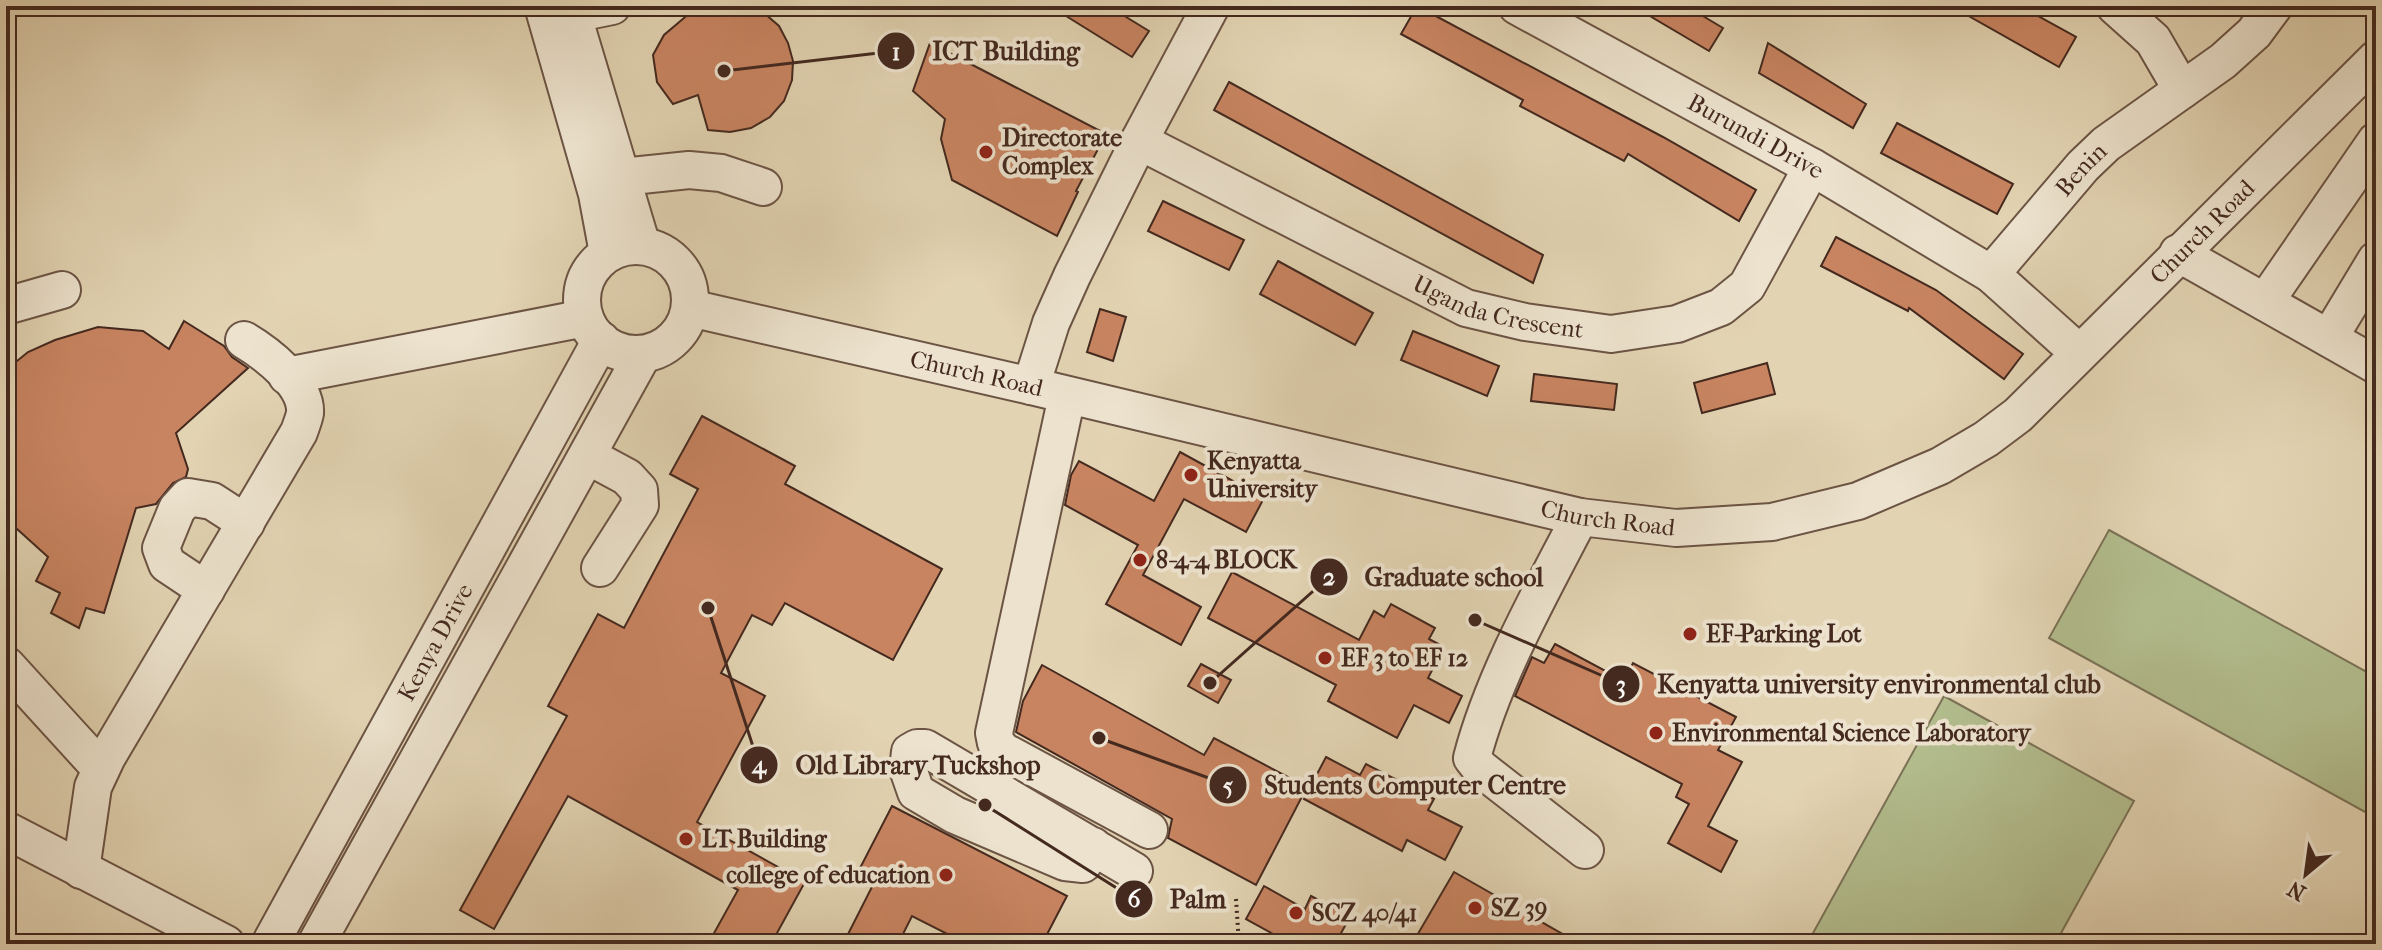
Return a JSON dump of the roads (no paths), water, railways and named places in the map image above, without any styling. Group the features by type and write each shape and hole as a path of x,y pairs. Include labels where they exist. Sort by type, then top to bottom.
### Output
{"lane":[{"path":"562,9 612,6"},
{"name":"Burundi Drive","path":"1517,6 1812,167 1991,274"},
{"path":"2115,6 2153,40 2182,90"},
{"name":"Benin","path":"1991,274 2083,166 2106,144 2223,61 2254,33 2274,6"},
{"path":"562,9 622,177 625,249"},
{"path":"562,9 597,194 625,249"},
{"path":"1031,386 1051,323 1200,10"},
{"name":"Church Road","path":"690,308 1580,517 1676,528 1772,522 1858,501 1940,466 1986,439 2018,415 2376,59"},
{"name":"Uganda Crescent","path":"1139,141 1466,308 1525,322 1611,334 1677,324 1721,307 1747,286 1812,167"},
{"path":"2265,302 2376,141"},
{"path":"622,177 689,170 721,173 763,187"},
{"path":"625,249 666,255 684,274 690,291 690,308 685,325 674,339 659,349 643,354 625,353 609,347 593,329 581,300 584,281 593,265 625,249"},
{"path":"2178,253 2376,365"},
{"path":"2329,338 2376,260"},
{"path":"1991,274 2079,353"},
{"path":"6,306 62,290"},
{"path":"287,376 593,329"},
{"name":"Kenya Drive","path":"270,944 593,329"},
{"path":"81,870 93,787 101,769 299,432 305,412 301,392 267,354 244,340"},
{"name":"Kenya Drive","path":"316,944 643,354"},
{"path":"1067,396 994,733 996,743 1003,751 1149,830"},
{"path":"588,456 627,477 639,490 640,505 600,568"},
{"path":"206,590 167,564 161,548 177,509 188,497 212,501 246,523"},
{"path":"1580,517 1520,634 1472,758 1480,768 1585,850"},
{"path":"6,665 101,769"},
{"path":"1093,846 1083,864 1065,862 955,815 916,792 908,769 910,752 925,748 1093,846 1134,871"},
{"path":"1050,821 1070,788"},
{"path":"11,842 81,870 226,944"}],"place":[{"name":"ICT Building","path":"724,71"},
{"name":"Directorate Complex","path":"986,152"},
{"name":"Kenyatta University","path":"1191,475"},
{"name":"8-4-4 BLOCK","path":"1140,560"},
{"name":"Old Library Tuckshop","path":"708,608"},
{"name":"Kenyatta university environmental club","path":"1475,620"},
{"name":"EF-Parking Lot","path":"1690,634"},
{"name":"EF 3 to EF 12","path":"1325,658"},
{"name":"Graduate school","path":"1210,683"},
{"name":"Environmental Science Laboratory","path":"1656,733"},
{"name":"Students Computer Centre","path":"1099,738"},
{"name":"Palm","path":"985,805"},
{"name":"LT Building","path":"686,839"},
{"name":"college of education","path":"946,875"},
{"name":"SZ 39","path":"1475,908"},
{"name":"SCZ 40/41","path":"1296,913"}]}
